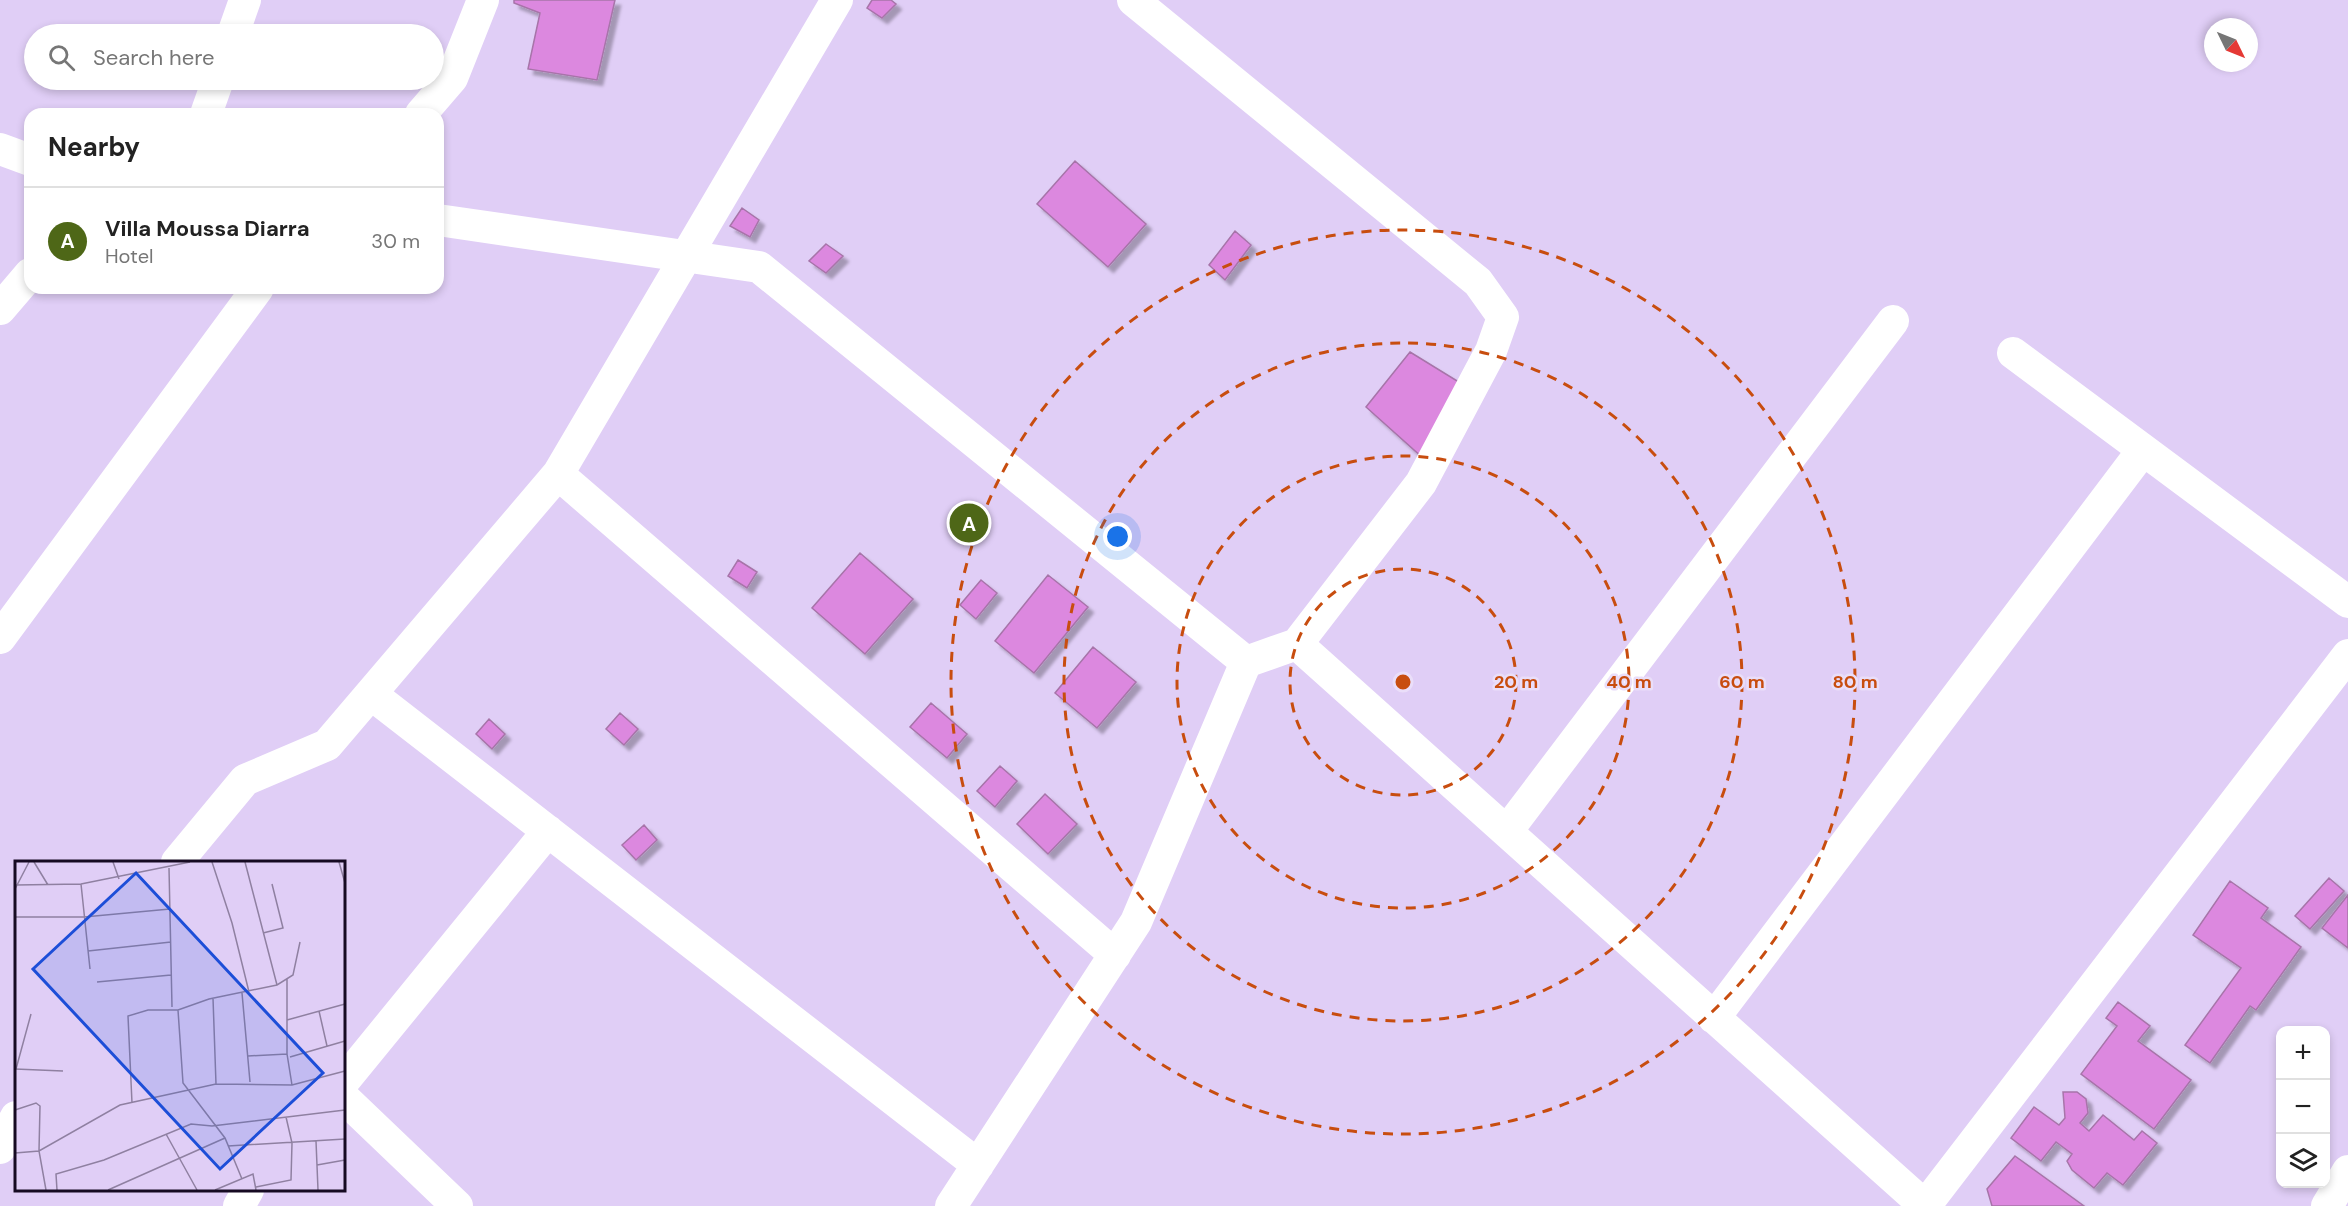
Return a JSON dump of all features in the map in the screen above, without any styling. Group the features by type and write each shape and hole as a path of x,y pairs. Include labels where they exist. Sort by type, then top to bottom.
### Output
{"street":[{"path":"237,24 245,0"},
{"path":"444,87 452,78 483,0"},
{"path":"178,861 245,780 327,745 558,474 837,0"},
{"path":"951,1206 1136,922 1246,662 1297,644 1420,483 1491,351 1503,317 1478,282 1133,0"},
{"path":"208,108 214,90"},
{"path":"426,108 442,90"},
{"path":"0,149 24,158"},
{"path":"444,221 759,267 1246,662"},
{"path":"0,309 24,281"},
{"path":"0,638 254,294"},
{"path":"1506,831 1893,321"},
{"path":"2013,354 2348,602"},
{"path":"1714,1018 2143,450"},
{"path":"558,474 1115,954"},
{"path":"1297,644 1925,1206 2348,655"},
{"path":"371,693 978,1165"},
{"path":"345,1080 548,831"},
{"path":"345,1099 457,1206"},
{"path":"0,1148 15,1119"},
{"path":"2327,1206 2348,1171"},
{"path":"239,1206 247,1191"}],"building":[{"path":"514,0 615,0 597,80 528,69 540,13 514,3"},
{"path":"872,0 891,0 896,4 882,18 867,8"},
{"path":"1075,161 1146,224 1108,267 1037,204"},
{"path":"742,208 759,220 750,237 730,226"},
{"path":"1235,231 1251,245 1225,280 1209,265"},
{"path":"826,244 843,256 826,273 809,261"},
{"path":"1410,352 1467,387 1423,458 1366,407"},
{"path":"860,553 913,599 865,654 812,608"},
{"path":"738,560 757,572 747,588 728,576"},
{"path":"1048,575 1088,607 1034,673 995,641"},
{"path":"981,580 997,593 976,619 960,605"},
{"path":"1093,647 1136,682 1097,728 1055,693"},
{"path":"931,703 967,734 947,758 910,727"},
{"path":"620,713 638,729 624,745 606,729"},
{"path":"489,719 505,734 492,749 476,734"},
{"path":"1000,766 1017,781 995,807 977,791"},
{"path":"1045,794 1077,824 1048,854 1017,824"},
{"path":"644,825 657,840 636,860 622,845"},
{"path":"2329,878 2344,891 2310,929 2295,916"},
{"path":"2230,881 2268,908 2261,918 2301,947 2256,1010 2250,1006 2210,1063 2185,1045 2241,968 2193,935"},
{"path":"2348,895 2348,948 2322,928"},
{"path":"2118,1002 2150,1026 2138,1041 2191,1080 2154,1129 2081,1074 2117,1026 2106,1018"},
{"path":"2063,1092 2077,1092 2086,1099 2088,1113 2080,1123 2089,1131 2103,1115 2134,1140 2142,1131 2157,1143 2123,1185 2107,1173 2094,1188 2072,1170 2067,1161 2072,1154 2056,1142 2041,1161 2011,1138 2034,1107 2059,1125 2065,1118"},
{"path":"2015,1156 2084,1206 1992,1206 1987,1189"}],"place":[{"name":"Villa Moussa Diarra","path":"969,523"}]}
